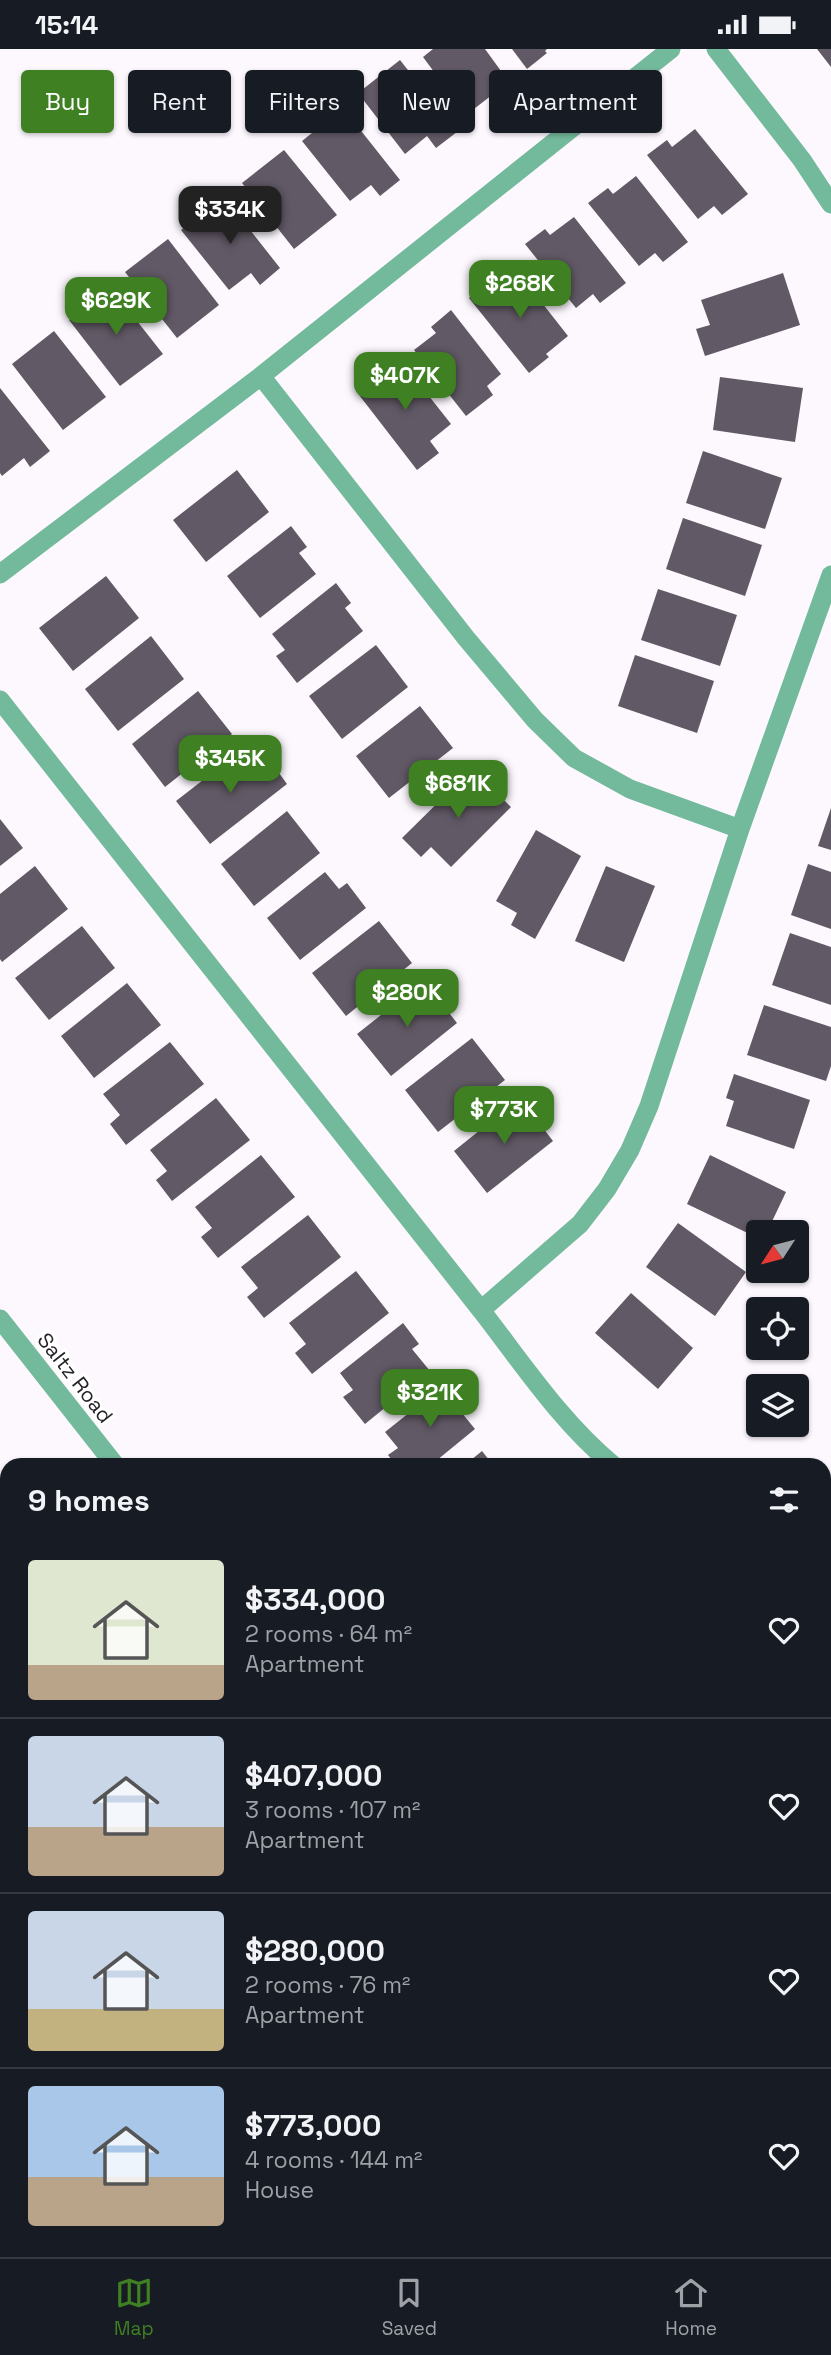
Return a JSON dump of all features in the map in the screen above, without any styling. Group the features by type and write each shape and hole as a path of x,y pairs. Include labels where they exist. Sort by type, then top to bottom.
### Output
{"street":[{"path":"0,574 261,376 671,49"},
{"path":"716,49 802,160 831,204"},
{"path":"261,376 466,638 535,720 574,758 630,789 740,829"},
{"path":"481,1310 580,1224 607,1189 630,1150 649,1106 740,829 831,575"},
{"path":"0,700 570,1423 604,1458"},
{"name":"Saltz Road","path":"0,1319 109,1458"}],"building":[{"path":"433,49 485,49 500,70 489,70 489,97 475,108 475,70 433,70 423,57"},
{"path":"512,49 547,49 547,53 527,69"},
{"path":"817,49 831,49 831,67"},
{"path":"400,60 408,70 387,70"},
{"path":"378,77 378,119 364,101 364,88"},
{"path":"695,129 748,194 722,215 714,206 698,219 647,155 667,140 672,147"},
{"path":"312,133 363,133 400,180 380,196 371,185 350,201 302,141"},
{"path":"389,133 456,133 436,148 427,136 405,154"},
{"path":"284,150 337,215 294,249 242,183"},
{"path":"636,176 688,242 663,262 655,253 639,266 588,203 608,188 613,194"},
{"path":"224,197 280,268 260,285 251,273 229,290 181,230"},
{"path":"574,217 626,283 600,303 593,294 576,308 525,244 545,229 550,235"},
{"path":"168,239 219,305 177,338 125,272"},
{"path":"517,271 568,336 546,354 549,357 529,373 469,298 488,282 493,289"},
{"path":"783,273 800,325 705,356 696,329 710,325 701,300"},
{"path":"111,288 163,354 120,386 69,320"},
{"path":"451,310 501,374 487,386 493,395 466,416 414,350 436,333 431,327"},
{"path":"54,331 106,397 63,430 12,364"},
{"path":"399,358 451,424 430,441 439,453 417,470 356,391"},
{"path":"720,377 803,388 795,442 713,430"},
{"path":"0,388 50,451 30,467 24,458 2,476 0,473"},
{"path":"703,451 782,478 765,529 686,503"},
{"path":"237,470 269,512 206,562 173,520"},
{"path":"683,518 762,545 745,596 666,569"},
{"path":"291,526 307,547 299,553 316,574 260,618 227,576"},
{"path":"106,576 139,618 73,671 39,628"},
{"path":"336,583 351,603 345,608 363,631 297,683 276,656 285,650 272,634"},
{"path":"658,589 737,615 720,666 641,640"},
{"path":"151,636 184,679 118,731 85,689"},
{"path":"376,645 408,687 342,739 309,696"},
{"path":"635,655 714,681 697,733 618,706"},
{"path":"198,691 232,734 165,787 132,744"},
{"path":"420,706 453,748 389,798 356,756"},
{"path":"243,749 260,771 271,762 287,784 210,844 176,801"},
{"path":"472,769 511,807 451,867 431,847 421,857 402,838"},
{"path":"831,808 831,850 818,846"},
{"path":"287,811 320,853 254,906 221,864"},
{"path":"0,819 23,848 0,866"},
{"path":"536,830 581,856 535,939 511,925 517,913 496,901"},
{"path":"808,864 831,872 831,929 791,915"},
{"path":"35,866 68,909 2,962 0,894"},
{"path":"606,866 655,886 624,962 575,941"},
{"path":"325,872 339,889 347,883 366,908 300,960 267,918"},
{"path":"379,921 412,963 346,1016 312,973"},
{"path":"82,926 115,968 49,1020 15,978"},
{"path":"790,933 831,947 831,1005 772,985"},
{"path":"424,981 457,1023 391,1076 357,1034"},
{"path":"127,983 161,1025 94,1078 61,1036"},
{"path":"764,1005 831,1027 831,1066 826,1081 747,1055"},
{"path":"472,1038 505,1080 438,1132 405,1090"},
{"path":"170,1042 204,1084 126,1145 110,1124 120,1115 103,1094"},
{"path":"734,1074 810,1100 794,1149 726,1126 734,1101 726,1098"},
{"path":"216,1098 250,1140 172,1201 156,1180 167,1171 150,1150"},
{"path":"520,1098 553,1141 487,1193 454,1151"},
{"path":"261,1155 295,1197 218,1258 201,1237 212,1228 195,1207"},
{"path":"710,1155 786,1192 773,1220 746,1220 746,1232 687,1204"},
{"path":"308,1215 341,1257 264,1318 247,1297 258,1288 241,1267"},
{"path":"678,1223 746,1272 715,1316 646,1267"},
{"path":"356,1271 389,1313 312,1374 295,1353 306,1344 289,1323"},
{"path":"631,1293 693,1348 658,1389 595,1333"},
{"path":"403,1323 419,1344 412,1349 430,1371 365,1424 343,1397 353,1390 340,1373"},
{"path":"448,1382 464,1402 457,1407 475,1429 440,1458 390,1458 388,1455 398,1448 385,1432"},
{"path":"482,1451 488,1458 474,1458"}]}
